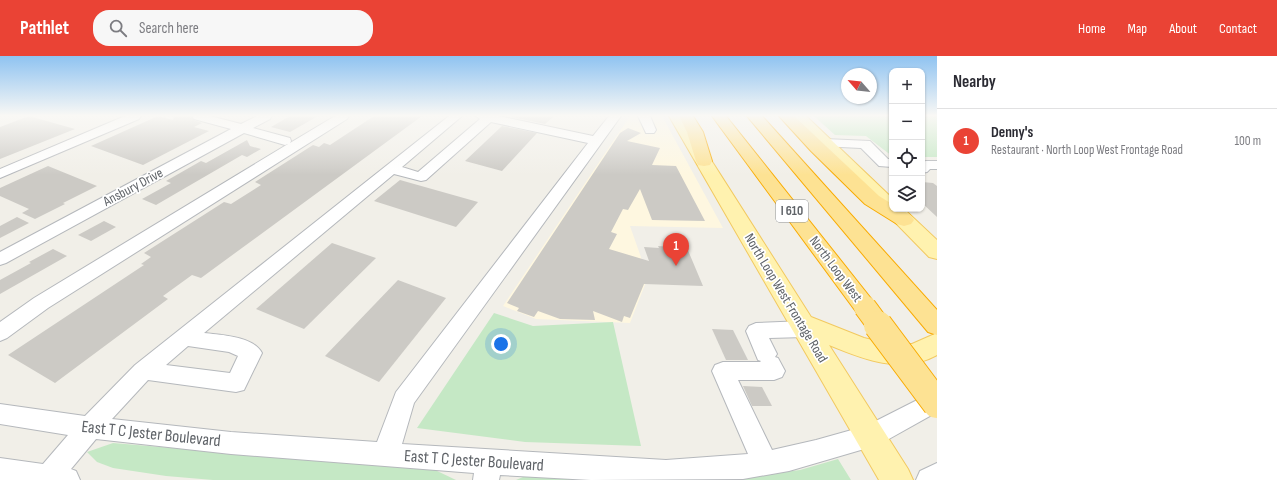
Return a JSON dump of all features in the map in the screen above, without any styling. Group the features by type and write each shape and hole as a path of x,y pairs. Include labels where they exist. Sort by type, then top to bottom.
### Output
{"highway":[{"path":"696,136 704,161"},
{"name":"North Loop West","path":"734,136 937,404"},
{"name":"I 610","path":"771,136 937,326"},
{"path":"805,136 872,200 889,208"}],"main road":[{"name":"North Loop West Frontage Road","path":"688,136 897,480"},
{"path":"818,136 889,205"},
{"path":"896,212 937,252"},
{"path":"804,326 862,348 890,354 914,354 937,343"}],"street":[{"path":"0,174 89,136"},
{"name":"Ansbury Drive","path":"0,259 228,136"},
{"path":"268,136 285,141"},
{"path":"0,333 41,303 311,136"},
{"path":"0,470 58,479 89,428 119,394 143,371 432,136"},
{"path":"392,169 421,177 466,136"},
{"path":"573,136 597,141"},
{"path":"386,454 404,399 601,136"},
{"path":"825,143 865,144 884,162 889,163"},
{"path":"925,166 937,165"},
{"path":"925,170 937,174"},
{"path":"765,464 723,371 774,371 756,331 804,326"},
{"path":"143,371 236,383 251,353 232,344 183,338"},
{"name":"East T C Jester Boulevard","path":"0,414 89,428 231,443 386,454 487,471 666,472 723,469 765,464 816,452 871,436 937,400"},
{"path":"929,480 937,475"}],"shaded area":[{"path":"617,136 673,136 723,228 630,226 648,277 630,323 536,319 503,306"}],"green space":[{"path":"859,136 889,136 889,154 866,136"},
{"path":"925,136 937,136 937,157 925,157"},
{"path":"494,313 533,326 613,322 641,446 525,442 417,428"},
{"path":"113,443 435,470 456,480 213,480 166,476 113,468 97,462 87,452"},
{"path":"838,459 851,480 695,480 729,479 800,470"},
{"path":"537,471 626,480 516,480"}],"building":[{"path":"0,136 58,136 0,159"},
{"path":"114,136 200,136 143,165 91,146"},
{"path":"344,136 395,136 201,278 192,275 163,296 168,299 55,383 8,355 144,265 141,264 151,257 144,253 224,202 231,204 261,185 255,182 313,145 319,147 324,143 330,145"},
{"path":"492,136 534,136 502,171 465,161"},
{"path":"618,136 636,136 627,141 660,148 652,165 676,166 705,221 652,220 640,189 628,210 623,209 611,232 617,234 609,249 649,261 644,247 659,248 658,246 687,248 703,286 644,284 630,318 624,316 622,322 593,311 595,320 560,319 538,311 534,317 517,311 519,308 507,303"},
{"path":"247,140 250,146 261,149 247,157 242,155 156,205 142,199 171,183 166,181 201,161 206,163"},
{"path":"48,166 97,186 35,219 22,213 29,209 0,196 0,188"},
{"path":"400,180 478,202 456,227 374,201"},
{"path":"925,182 933,183 937,186 937,217 925,206"},
{"path":"17,217 29,223 0,238 0,226"},
{"path":"104,221 116,227 91,241 78,235"},
{"path":"332,243 376,258 304,329 256,309"},
{"path":"53,249 67,256 0,294 0,280"},
{"path":"398,280 446,298 379,382 325,356"},
{"path":"712,329 733,330 748,360 726,360"},
{"path":"743,386 762,387 772,406 752,406"}],"place":[{"name":"Denny's","path":"676,266"}]}
